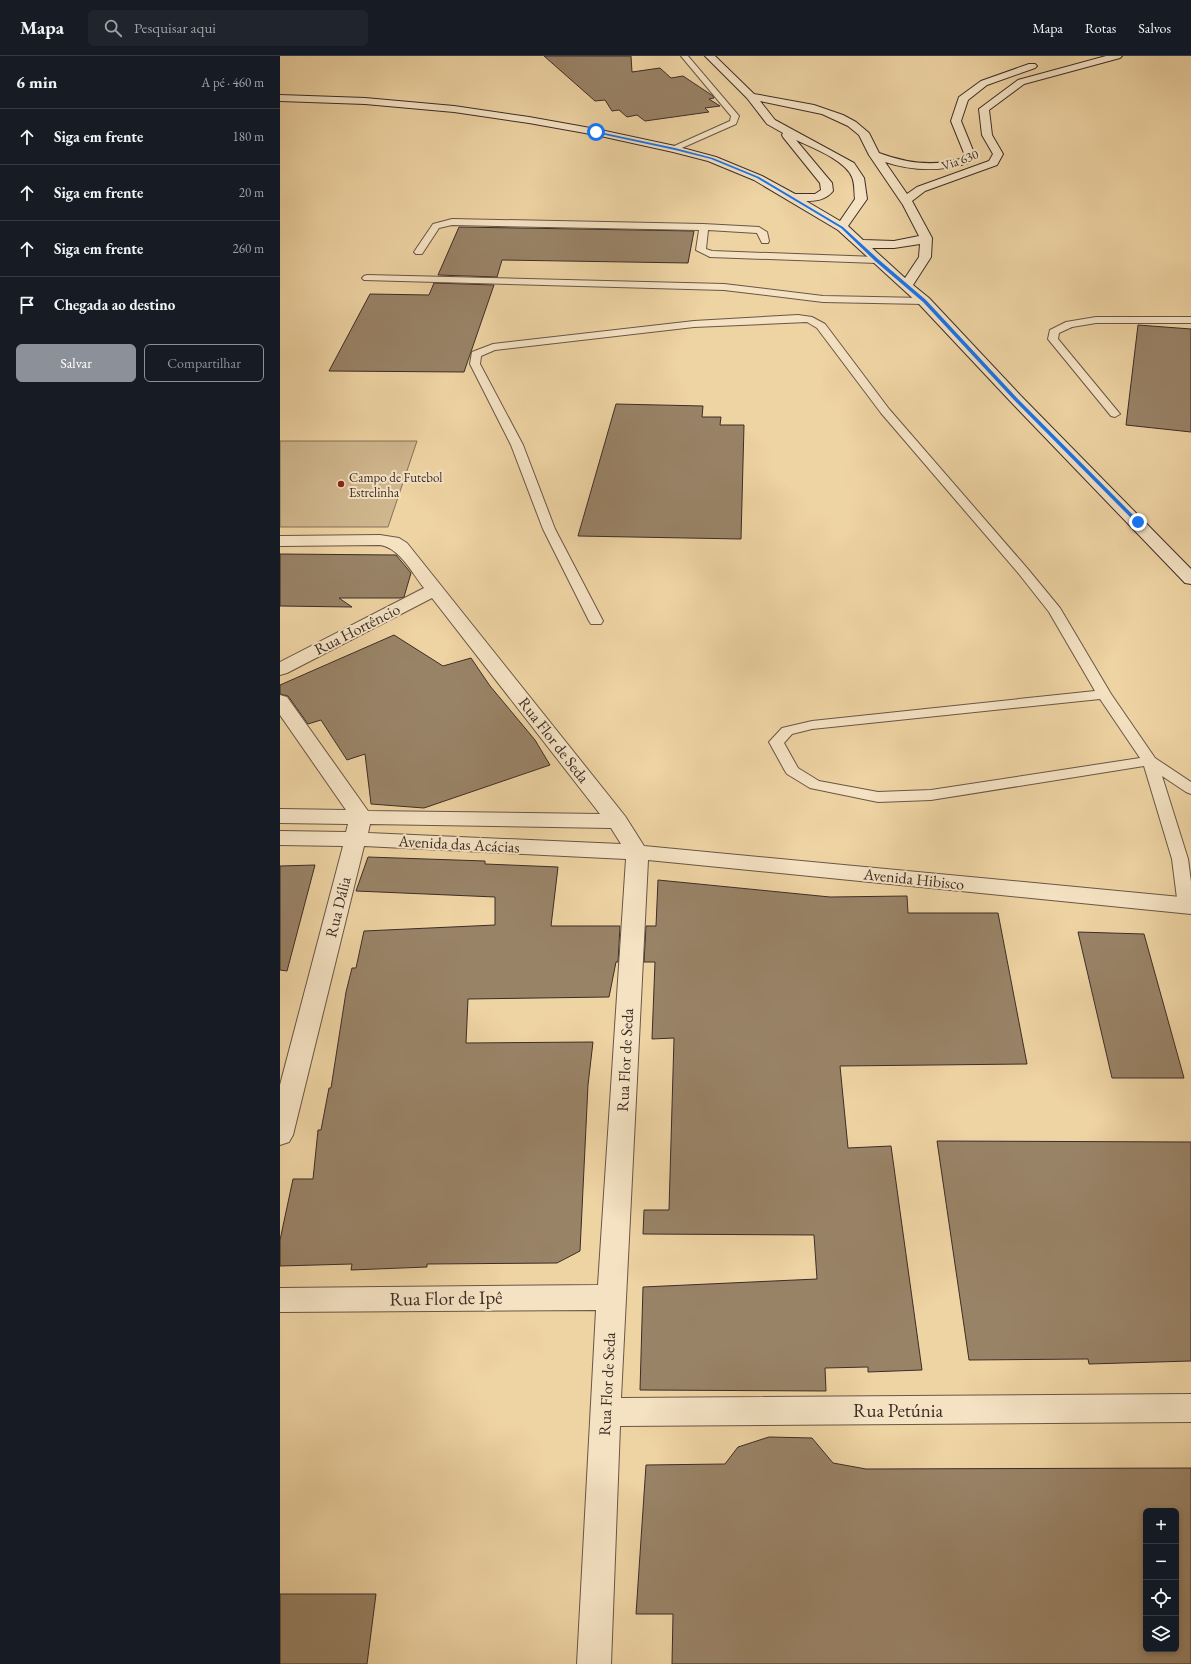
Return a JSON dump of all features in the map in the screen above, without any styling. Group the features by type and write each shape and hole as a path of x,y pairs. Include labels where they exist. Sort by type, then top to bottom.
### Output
{"main road":[{"path":"710,56 777,122 826,183 827,191 818,197 794,198"},
{"name":"Via 630","path":"906,200 921,189 993,163 998,154 987,135 984,109 1021,82 1117,56"},
{"name":"Via 630","path":"874,155 901,164 923,167 952,165 964,161 968,153 956,121 963,99 984,83 1041,63"},
{"path":"751,96 795,105 840,117 865,134 874,155 887,176 906,200 926,238 925,257 907,285"},
{"path":"280,98 365,101 454,109 566,126 675,149 712,159 758,178 842,227 862,244 877,260 907,285 924,301 1016,399 1138,522 1191,579"},
{"path":"798,114 830,114"},
{"path":"777,122 850,165 858,178 861,199 842,227"},
{"path":"844,202 861,199"},
{"path":"806,205 828,204"},
{"path":"862,244 897,245 913,243 926,238"},
{"name":"Rua Flor de Seda","path":"280,541 380,540 392,542 401,547 618,821 637,852 611,1297 594,1664"},
{"name":"Rua Hortêncio","path":"280,668 435,590"},
{"path":"280,701 361,816"},
{"name":"Avenida das Acácias","path":"280,816 618,821"},
{"name":"Rua Dália","path":"280,1135 361,816"},
{"name":"Avenida das Acácias","path":"280,838 356,839 637,852"},
{"name":"Avenida Hibisco","path":"637,852 1188,906"},
{"name":"Rua Flor de Ipê","path":"280,1300 611,1297"},
{"name":"Rua Petúnia","path":"605,1412 1191,1408"}],"lane":[{"path":"675,149 733,122 735,116 684,56"},
{"path":"419,252 436,226 452,222 754,229 763,232 765,242"},
{"path":"703,228 701,250 710,254 877,260"},
{"path":"367,278 724,287 823,299 924,301"},
{"path":"596,621 549,529 517,445 475,364 476,354 493,347 694,324 781,318 809,319 821,326 885,411 1023,571 1055,611 1104,694 1150,761 1180,858 1188,906"},
{"path":"1115,414 1053,339 1054,332 1069,324 1096,320 1191,320"},
{"path":"1104,694 812,725 787,731 776,742 792,771 816,785 878,797 931,795 1150,761 1191,789"}],"shaded area":[{"name":"Campo de Futebol Estrelinha","path":"280,441 417,441 388,527 280,527"}],"building":[{"path":"544,56 631,56 632,72 660,68 671,78 683,76 713,96 714,98 709,99 720,106 705,108 709,112 645,121 637,115 627,117 619,110 612,111 605,100 595,101"},
{"path":"459,227 694,231 688,263 502,260 497,277 438,275"},
{"path":"434,283 494,285 464,372 329,371 370,294 429,295"},
{"path":"1138,325 1191,329 1191,432 1126,425"},
{"path":"616,404 703,406 702,417 721,417 720,425 744,425 741,539 578,536"},
{"path":"280,554 396,555 411,573 404,597 339,598 352,607 280,606"},
{"path":"394,635 443,666 471,658 490,686 535,740 550,765 424,808 371,804 365,754 347,760 321,720 308,724 288,696 280,694 280,685"},
{"path":"368,857 485,861 485,864 558,867 551,926 620,926 618,962 616,962 609,997 468,999 466,1043 593,1042 588,1085 580,1251 557,1263 427,1264 427,1267 351,1270 352,1264 280,1266 280,1240 293,1179 313,1179 318,1130 321,1130 329,1088 331,1088 346,992 352,968 356,968 364,931 495,925 495,897 356,891"},
{"path":"315,865 287,971 280,970 280,866"},
{"path":"658,880 830,897 907,896 908,913 998,913 1027,1064 840,1066 848,1148 891,1146 922,1370 868,1372 868,1367 825,1368 826,1391 640,1390 643,1287 817,1279 814,1235 643,1234 644,1210 669,1210 674,1038 652,1039 655,962 644,962 646,926 656,926"},
{"path":"1078,932 1144,934 1184,1078 1112,1078"},
{"path":"937,1141 1191,1142 1191,1361 1089,1364 1088,1359 969,1360"},
{"path":"769,1437 812,1438 833,1463 866,1469 1191,1468 1191,1664 672,1664 673,1614 636,1614 646,1465 725,1464 738,1447"},
{"path":"280,1594 376,1594 367,1664 280,1664"}],"place":[{"name":"Campo de Futebol Estrelinha","path":"341,484"}],"route":[{"path":"596,132 675,149 712,159 758,178 842,227 924,301 1016,399 1138,522"}]}
